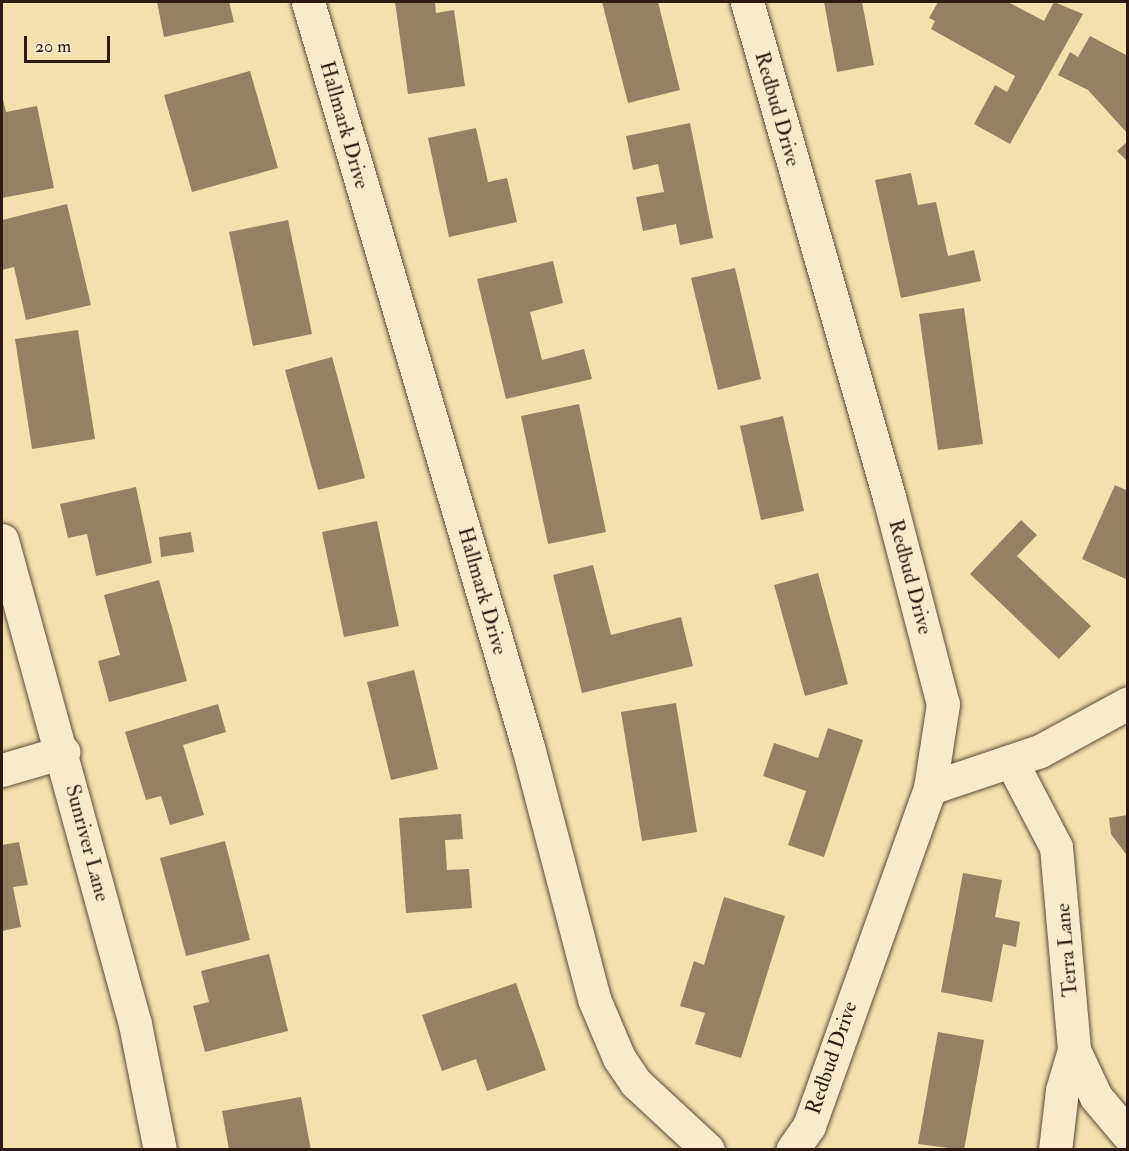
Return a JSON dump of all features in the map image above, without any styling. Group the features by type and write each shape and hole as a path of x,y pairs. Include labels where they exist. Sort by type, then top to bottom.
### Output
{"street":[{"name":"Hallmark Drive","path":"308,2 528,747 598,1009 619,1058 636,1083 708,1149"},
{"name":"Redbud Drive","path":"747,2 940,683 942,723 930,788 812,1116 796,1148"},
{"name":"Sunriver Lane","path":"2,540 63,752 135,1024 159,1149"},
{"path":"930,788 1040,751 1128,703"},
{"path":"2,770 63,752"},
{"name":"Terra Lane","path":"1011,761 1056,847 1074,1050 1096,1097 1128,1135"},
{"path":"1055,1149 1062,1090 1074,1050"}],"building":[{"path":"157,2 229,2 234,22 164,37"},
{"path":"395,2 435,2 436,13 454,10 465,86 408,94"},
{"path":"602,2 658,2 680,90 628,103"},
{"path":"824,2 862,2 874,65 837,72"},
{"path":"938,2 1008,2 1044,21 1054,2 1083,14 1010,144 974,124 995,85 1007,92 1015,76 931,29 935,21 929,18"},
{"path":"1090,36 1128,56 1128,134 1088,90 1058,75 1070,52 1078,57"},
{"path":"250,71 278,168 192,192 164,95"},
{"path":"2,95 6,112 37,106 54,188 2,198"},
{"path":"690,123 713,238 680,245 676,224 643,231 636,197 664,192 658,164 633,170 626,136"},
{"path":"476,128 488,182 507,178 517,222 449,237 428,138"},
{"path":"1128,141 1128,162 1117,151"},
{"path":"911,173 918,205 936,202 948,256 974,250 981,281 901,298 875,180"},
{"path":"67,204 91,305 26,320 14,267 2,270 2,220"},
{"path":"288,220 312,334 253,346 229,232"},
{"path":"553,261 563,303 530,312 542,360 584,349 592,379 506,399 477,279"},
{"path":"735,268 761,379 718,390 691,278"},
{"path":"964,308 983,444 938,450 919,314"},
{"path":"78,330 95,439 32,449 15,339"},
{"path":"332,357 365,478 318,490 285,370"},
{"path":"579,404 606,532 548,544 521,416"},
{"path":"783,416 804,511 761,520 740,426"},
{"path":"1115,485 1128,491 1128,580 1082,559"},
{"path":"136,487 152,563 96,576 87,534 68,538 60,504"},
{"path":"1021,520 1037,535 1017,556 1091,626 1059,659 970,574"},
{"path":"377,521 399,626 344,637 322,532"},
{"path":"191,532 194,552 161,557 159,537"},
{"path":"593,565 611,635 681,617 693,666 582,693 553,575"},
{"path":"818,573 848,684 805,696 774,585"},
{"path":"159,580 187,681 109,702 98,661 120,655 104,595"},
{"path":"414,670 438,769 391,780 367,682"},
{"path":"676,703 697,832 642,841 621,712"},
{"path":"218,704 226,732 183,745 204,815 170,825 161,796 146,800 125,732"},
{"path":"828,728 863,740 824,857 788,845 806,791 763,776 774,743 818,758"},
{"path":"461,814 463,839 445,840 447,870 469,869 472,908 406,913 399,818"},
{"path":"1128,815 1128,857 1111,834 1109,818"},
{"path":"225,841 250,940 186,956 160,858"},
{"path":"19,842 28,885 13,887 21,927 2,931 2,845"},
{"path":"963,873 1002,880 995,917 1020,922 1016,947 1003,944 992,1002 941,992"},
{"path":"724,897 785,916 741,1058 695,1044 705,1013 680,1006 694,961 704,965"},
{"path":"269,954 288,1031 205,1052 193,1006 209,1002 201,971"},
{"path":"516,983 546,1070 487,1091 476,1059 442,1071 422,1015"},
{"path":"938,1032 984,1040 964,1150 918,1144"},
{"path":"301,1097 311,1150 229,1150 222,1111"}]}
